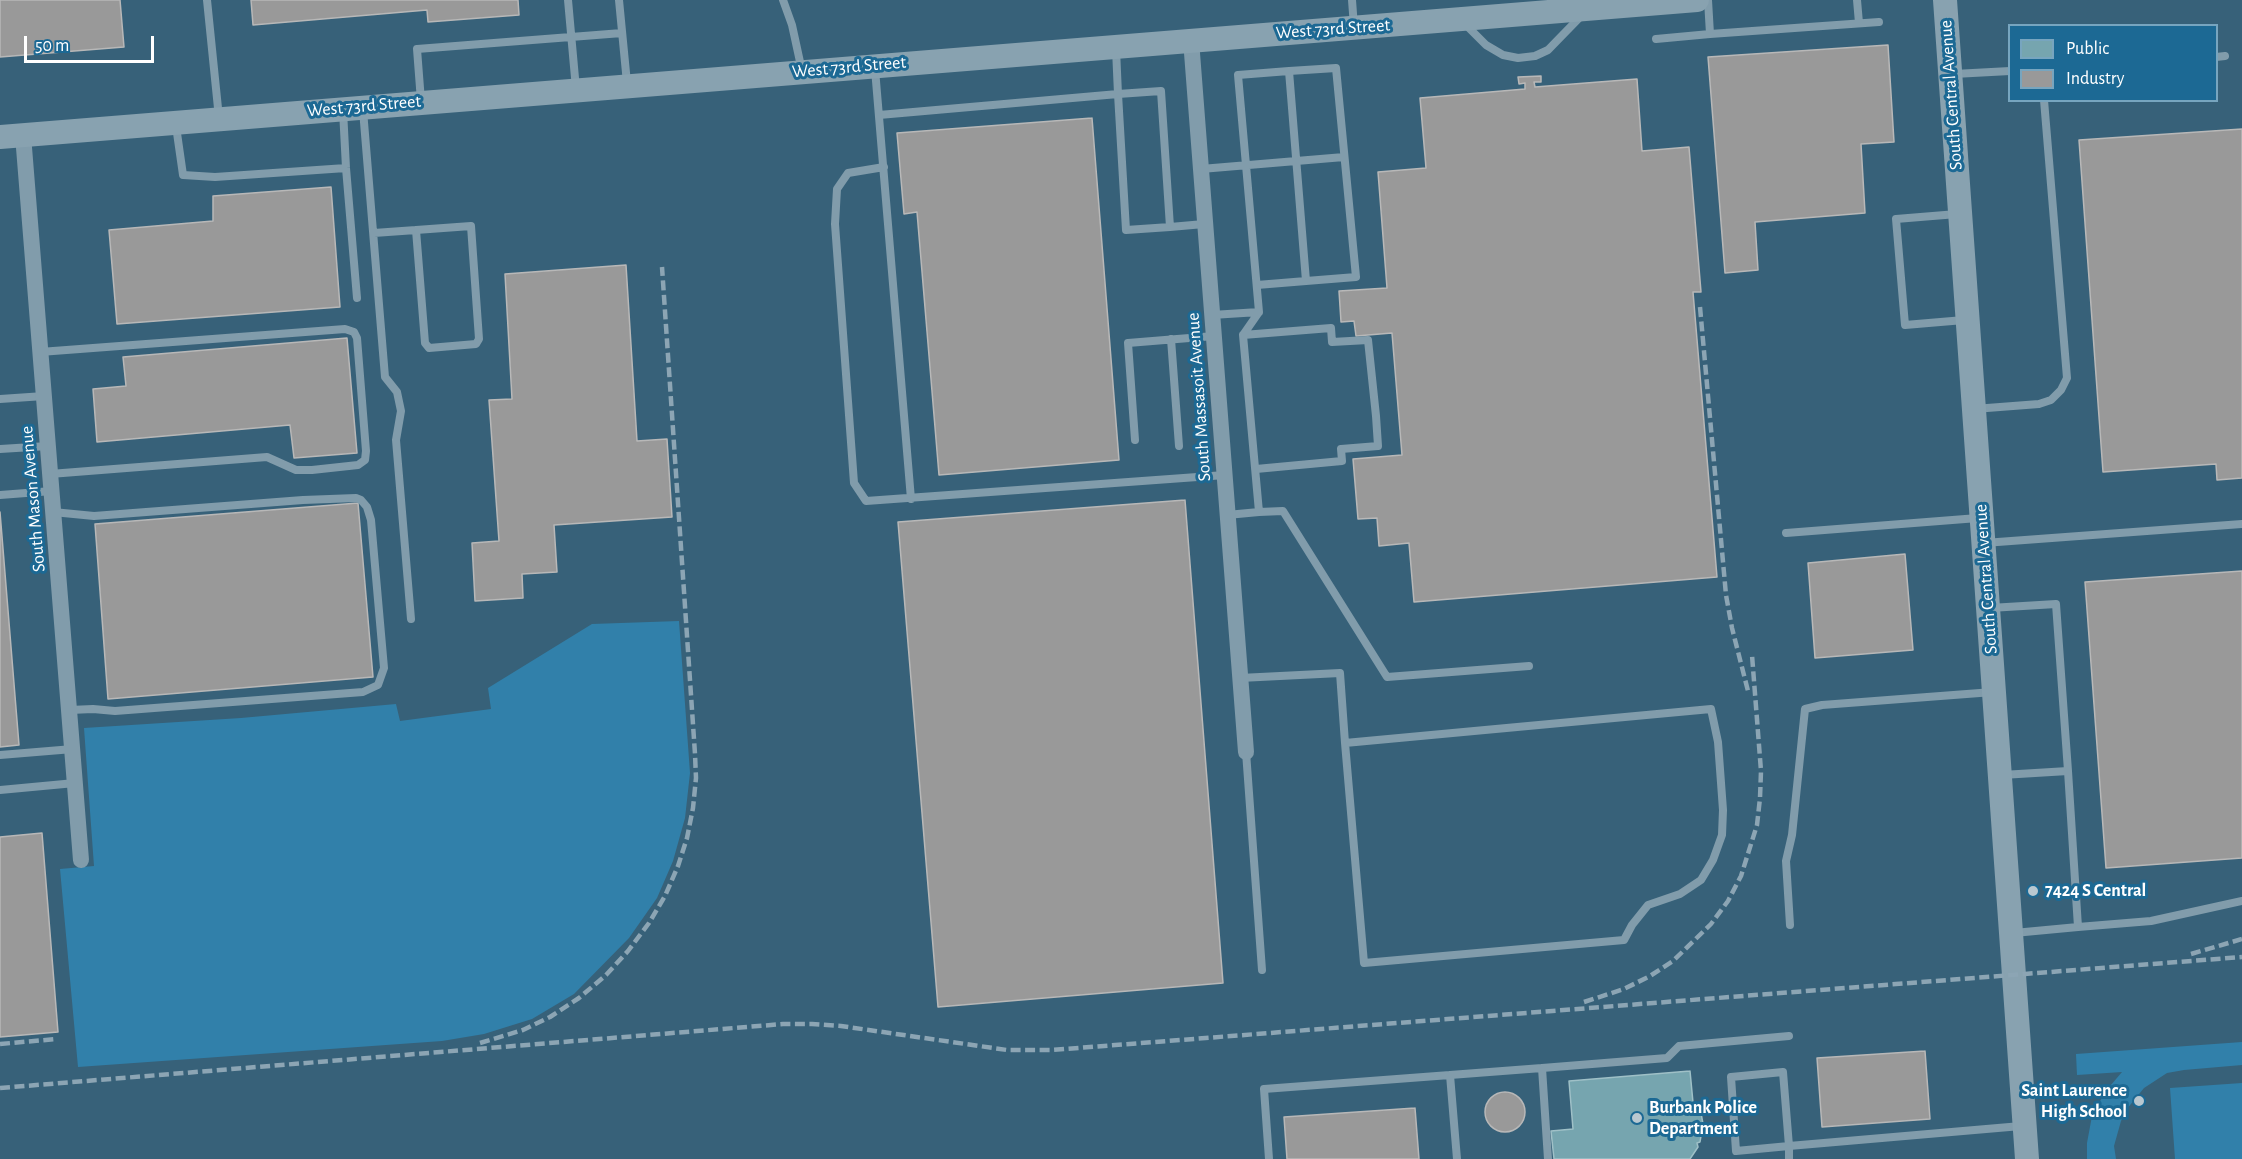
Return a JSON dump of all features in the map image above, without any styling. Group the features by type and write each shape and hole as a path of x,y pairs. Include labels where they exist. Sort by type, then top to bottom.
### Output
{"street":[{"name":"West 73rd Street","path":"11,136 1354,27 1587,4 1697,0"},
{"name":"South Central Avenue","path":"1945,0 2027,1159"},
{"name":"South Massasoit Avenue","path":"1191,40 1246,752"},
{"name":"South Mason Avenue","path":"11,136 40,352 81,860"}],"lane":[{"path":"207,0 219,118"},
{"path":"568,0 576,89"},
{"path":"619,0 627,85"},
{"path":"783,0 792,25 802,71"},
{"path":"1352,0 1354,27"},
{"path":"1708,0 1710,34"},
{"path":"1857,0 1859,23"},
{"path":"1460,18 1486,45 1503,55 1518,58 1535,56 1548,50 1587,4"},
{"path":"1656,39 1879,22"},
{"path":"421,102 417,50 622,33"},
{"path":"1116,46 1126,230 1204,224"},
{"path":"875,65 911,499"},
{"path":"1257,285 1356,277 1336,68 1238,75 1259,312 1243,335 1259,512"},
{"path":"1950,75 2008,70"},
{"path":"1289,71 1306,281"},
{"path":"879,115 1161,91 1170,226"},
{"path":"1974,409 2051,400 2061,390 2067,378 2044,102"},
{"path":"353,107 346,168 357,298"},
{"path":"353,107 374,233 385,377 397,392 401,411 396,440 411,619"},
{"path":"176,122 183,175 215,177 346,168"},
{"path":"1201,169 1344,157"},
{"path":"884,167 848,173 837,189 835,224 854,483 866,501 1224,475"},
{"path":"1960,214 1896,219 1905,325 1968,320"},
{"path":"374,233 471,226 479,339 476,344 429,348 424,343 416,230"},
{"path":"1212,315 1259,312"},
{"path":"1243,335 1331,328 1332,342 1368,340 1378,446 1341,448 1342,461 1256,469"},
{"path":"40,352 345,329 354,332 357,338 366,451 365,459 358,465 296,470 267,457 50,474"},
{"path":"1135,440 1128,343 1215,336"},
{"path":"1171,339 1179,446"},
{"path":"0,399 44,396"},
{"path":"0,449 48,446"},
{"path":"0,495 52,491"},
{"path":"53,512 94,516 356,498 367,507 371,520 384,668 378,685 363,692 115,711 70,710"},
{"path":"1227,515 1283,511 1387,677 1528,666"},
{"path":"1786,533 1982,518"},
{"path":"1984,543 2242,524"},
{"path":"1988,608 2056,604 2078,927"},
{"path":"1240,678 1340,673 1345,743 1364,963 1624,940 1632,925 1648,905 1680,894 1701,879 1713,860 1722,835 1723,810 1718,742 1711,709 1345,743"},
{"path":"1790,926 1786,861 1792,835 1805,709 1822,705 1994,692"},
{"path":"0,755 73,749"},
{"path":"1246,752 1262,970"},
{"path":"2001,775 2068,771"},
{"path":"0,790 76,783"},
{"path":"2010,934 2151,921 2242,901"},
{"path":"1269,1159 1264,1089 1667,1058 1678,1046 1789,1036"},
{"path":"1542,1068 1548,1159"},
{"path":"1789,1159 1789,1146 1783,1072 1731,1077 1736,1150 1789,1146 2025,1126"},
{"path":"1450,1075 1457,1159"}],"shaded area":[{"path":"679,621 690,773 685,818 673,861 657,898 629,938 574,994 532,1019 484,1034 442,1041 78,1067 60,869 94,866 84,728 241,718 396,704 400,721 491,709 488,688 592,624"},
{"path":"2242,1042 2242,1065 2167,1073 2144,1088 2126,1110 2121,1121 2114,1146 2116,1159 2087,1159 2087,1143 2092,1116 2105,1092 2122,1072 2077,1075 2076,1054"},
{"path":"2242,1083 2242,1159 2175,1159 2170,1088"}],"building: Public":[{"name":"Burbank Police Department","path":"1690,1071 1694,1113 1701,1113 1703,1124 1700,1142 1697,1143 1698,1147 1690,1159 1554,1159 1551,1131 1573,1129 1569,1081"}],"building: Industry":[{"path":"0,0 120,0 124,47 0,57"},
{"path":"251,0 518,0 519,15 428,22 427,10 253,25"},
{"path":"1888,45 1894,142 1861,144 1865,213 1755,222 1758,270 1725,273 1708,57"},
{"path":"1541,76 1541,82 1534,82 1535,87 1637,79 1642,151 1689,147 1701,292 1693,292 1717,577 1414,602 1409,543 1379,546 1377,518 1358,519 1353,459 1402,455 1392,333 1356,336 1354,321 1341,322 1339,291 1387,288 1378,172 1426,168 1420,98 1525,89 1525,83 1519,84 1518,77"},
{"path":"1092,118 1119,460 939,475 917,212 904,214 897,133"},
{"path":"2242,129 2242,478 2217,480 2216,464 2103,472 2079,140"},
{"path":"331,187 340,307 117,324 109,230 213,221 213,196"},
{"path":"626,265 637,441 667,439 672,517 554,525 557,572 522,574 523,598 475,601 472,543 499,541 489,400 512,399 505,274"},
{"path":"347,338 357,453 294,458 290,425 97,442 93,389 126,386 123,357"},
{"path":"1185,500 1223,983 938,1007 898,522"},
{"path":"358,503 373,677 108,699 95,524"},
{"path":"0,512 19,745 0,747"},
{"path":"1905,554 1913,650 1815,658 1808,563"},
{"path":"2242,571 2242,858 2106,868 2085,582"},
{"path":"42,833 58,1032 0,1037 0,837"},
{"path":"1925,1051 1930,1119 1822,1127 1817,1058"},
{"path":"1505,1092 1513,1093 1519,1098 1524,1104 1524,1120 1519,1126 1513,1131 1505,1132 1497,1131 1491,1126 1486,1120 1485,1112 1486,1104 1491,1098 1497,1093"},
{"path":"1415,1108 1419,1159 1287,1159 1284,1117"}],"railway":[{"path":"480,1043 523,1030 550,1017 579,998 606,975 649,923 665,896 687,838 696,778 695,754 662,267"},
{"path":"1700,307 1726,595 1748,691"},
{"path":"1584,1002 1624,989 1673,961 1711,924 1728,901 1741,876 1757,825 1760,798 1761,771 1752,655"},
{"path":"2191,954 2242,939"},
{"path":"0,1088 783,1024 841,1026 1007,1050 1052,1050 2242,957"},
{"path":"0,1044 57,1039"}],"place":[{"name":"7424 S Central","path":"2033,891"},
{"name":"Saint Laurence High School","path":"2139,1101"},
{"name":"Burbank Police Department","path":"1637,1118"}]}
